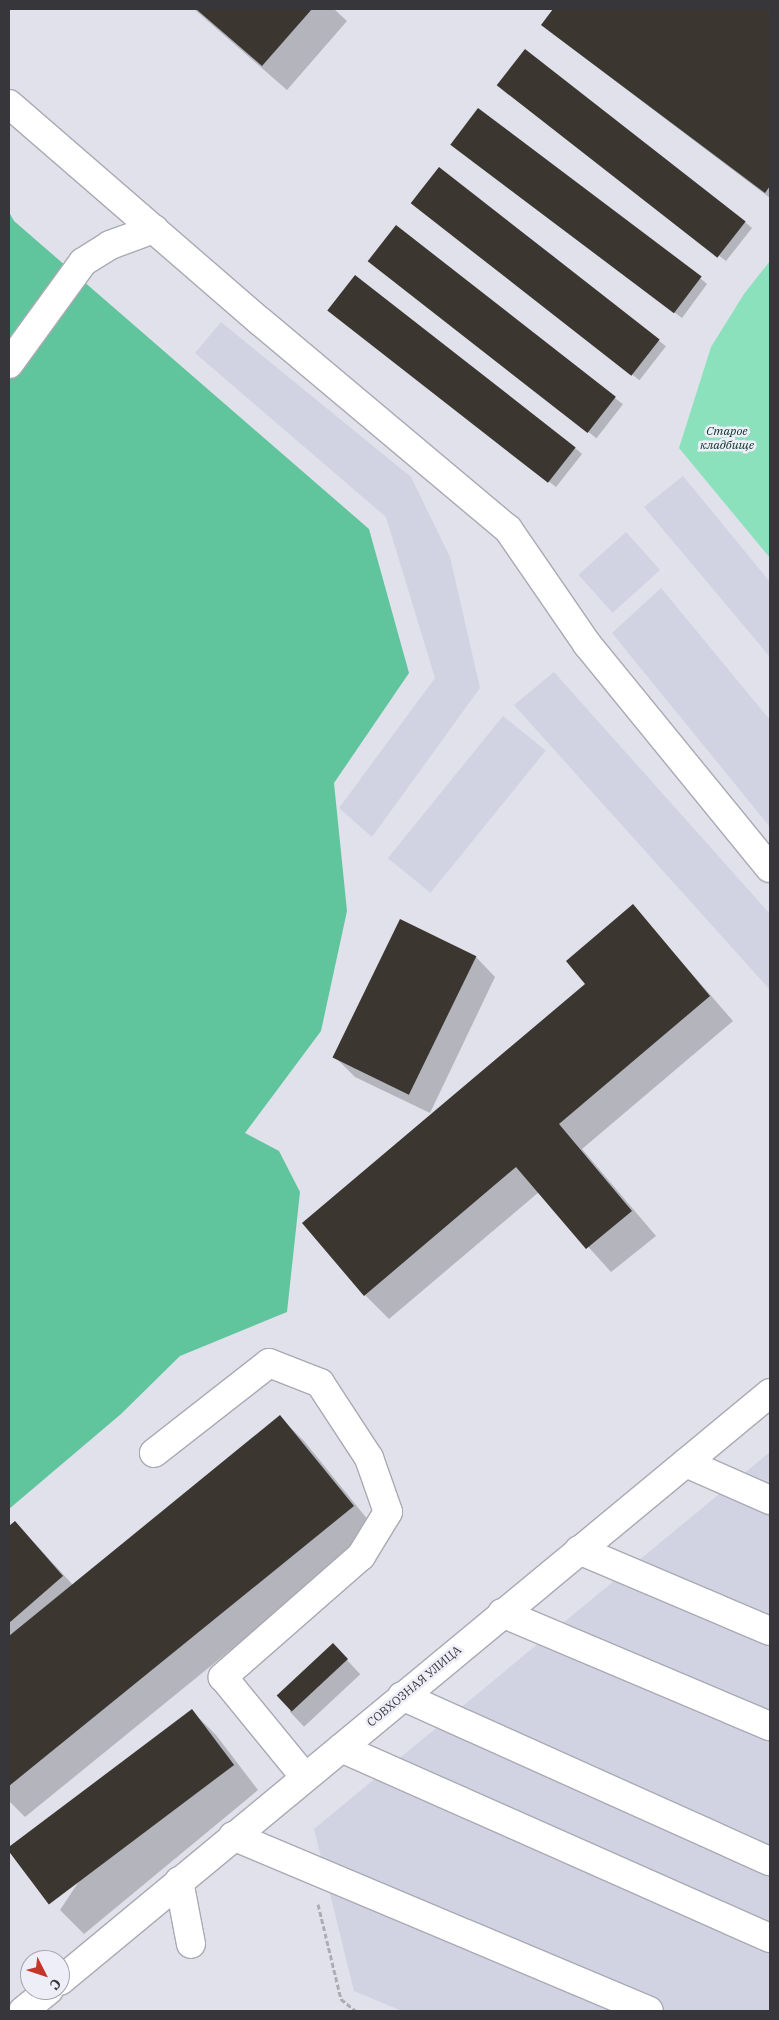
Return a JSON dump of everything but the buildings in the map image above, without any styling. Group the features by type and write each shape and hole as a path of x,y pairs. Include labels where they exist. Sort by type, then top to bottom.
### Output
{"main road":[{"path":"9,104 508,529 587,644 770,868"},
{"path":"9,364 83,262 110,245 154,229"},
{"path":"154,1453 269,1363 320,1383 369,1458 388,1512 361,1556 223,1677 304,1776"},
{"name":"СОВХОЗНАЯ УЛИЦА","path":"70,1973 304,1776 341,1748 770,1393"},
{"path":"686,1462 770,1500"},
{"path":"579,1550 770,1631"},
{"path":"502,1613 770,1726"},
{"path":"402,1696 770,1861"},
{"path":"341,1748 770,1938"},
{"path":"233,1836 649,2011"},
{"path":"179,1881 191,1944"},
{"path":"23,2011 37,2000"}],"path":[{"path":"308,1867 341,1999 356,2011"}],"shaded area":[{"path":"221,322 411,477 450,557 480,688 372,837 339,808 435,678 386,517 195,353"},
{"path":"683,476 770,582 770,657 644,507"},
{"path":"626,532 660,570 613,613 578,575"},
{"path":"661,588 770,720 770,827 612,633"},
{"path":"554,672 770,914 770,990 514,705"},
{"path":"503,716 546,751 431,893 388,858"},
{"path":"770,1452 770,2011 402,2011 354,1991 314,1829"}],"green space":[{"path":"9,212 14,221 369,529 409,673 334,783 347,911 321,1031 245,1133 279,1151 300,1192 287,1312 180,1356 121,1414 9,1509"},
{"name":"Старое кладбище","path":"770,261 770,558 679,448 711,347 744,294"}]}
